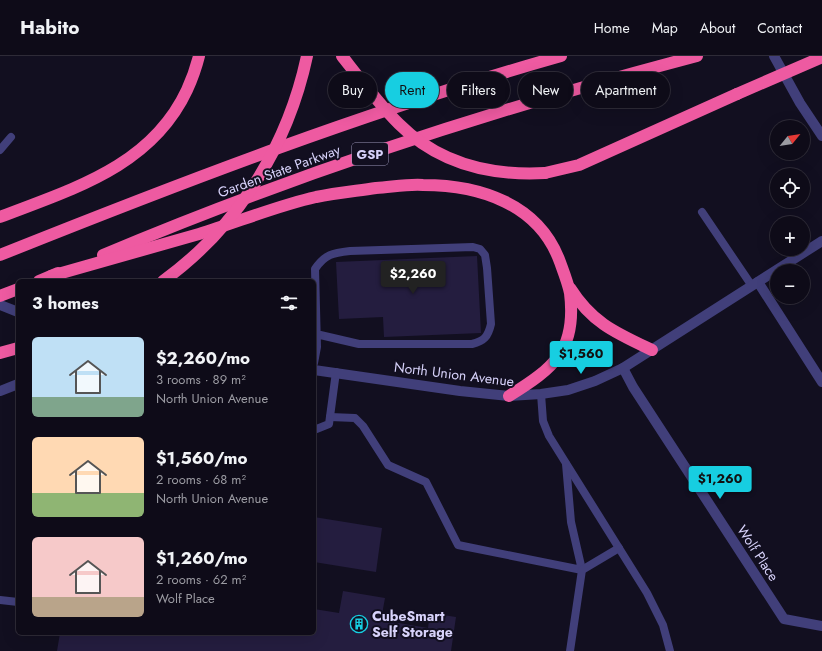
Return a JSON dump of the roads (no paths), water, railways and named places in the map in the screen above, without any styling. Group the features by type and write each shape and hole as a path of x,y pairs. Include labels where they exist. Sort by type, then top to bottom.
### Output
{"highway":[{"path":"0,217 80,186 117,167 138,152 165,124 180,102 186,91 199,56"},
{"path":"165,279 204,246 231,217 248,195 284,131 294,105 307,56"},
{"path":"342,56 400,125 419,141 440,154 463,164 493,172 509,174 545,173 579,165 821,58"},
{"name":"Garden State Parkway","path":"0,255 161,191 312,136 459,87 562,56"},
{"name":"Garden State Parkway","path":"43,279 165,228 348,162 529,103 697,56"},
{"path":"51,276 201,233 308,199 363,190 421,184 456,187 482,193 504,201 523,212 547,236 558,256 570,288 582,306 597,320 616,332 652,350"},
{"path":"509,396 534,380 549,368 560,354 569,338 571,320 570,300 566,277"},
{"path":"0,296 16,290"},
{"path":"0,353 16,349"}],"street":[{"path":"774,56 800,103 822,136"},
{"name":"North Union Avenue","path":"316,370 460,391 509,396 542,394 568,390 595,381 623,368 819,243 822,237"},
{"path":"755,284 822,382"},
{"path":"0,305 16,311"},
{"name":"Wolf Place","path":"623,368 633,387 784,619 822,626"},
{"path":"0,391 16,385"}],"lane":[{"path":"0,150 10,137"},
{"path":"702,212 755,284"},
{"path":"315,279 315,269 322,259 335,252 473,247 480,249 485,255 491,324 489,333 482,342 472,344 359,344 316,334 316,352"},
{"path":"316,429 329,424 336,372"},
{"path":"542,394 542,414 545,428 658,613 667,637 670,651"},
{"path":"330,417 355,418 363,426 388,466 426,482 458,544 582,570 619,548"},
{"path":"566,464 571,522 582,570 570,651"},
{"path":"0,600 16,602"}],"place":[{"name":"CubeSmart Self Storage","path":"359,624"}]}
